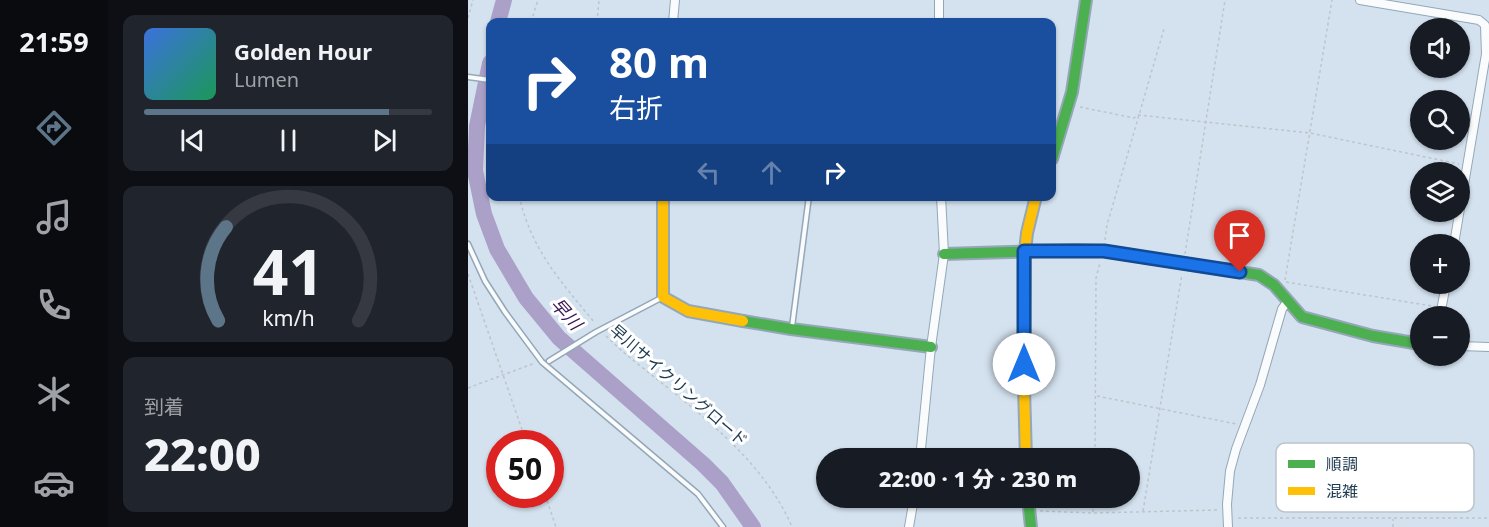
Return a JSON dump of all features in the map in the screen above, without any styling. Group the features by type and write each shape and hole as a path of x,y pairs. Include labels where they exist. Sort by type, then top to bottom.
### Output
{"street":[{"path":"673,18 675,0"},
{"path":"939,0 939,18"},
{"path":"1056,146 1072,92 1086,0"},
{"path":"1360,0 1479,20 1485,25 1488,55 1469,162"},
{"path":"663,201 663,297 688,311 791,329 931,346"},
{"path":"921,448 931,346 944,254 941,201"},
{"path":"1026,448 1024,251 1035,201"},
{"path":"944,254 1104,251 1259,276 1279,287 1287,302 1302,317 1314,322 1410,343"},
{"path":"1228,527 1227,504 1230,471 1236,448 1282,309 1287,302"},
{"path":"1470,346 1489,347"},
{"path":"909,527 912,508"},
{"path":"1029,508 1031,527"}],"lane":[{"path":"468,77 486,80"},
{"path":"791,329 808,201"},
{"path":"468,244 485,281 542,362 698,494 723,527"},
{"path":"549,361 598,331 663,297"}],"path":[{"path":"468,18 473,0"},
{"path":"532,18 538,0"},
{"path":"597,18 599,0"},
{"path":"1143,511 1225,0"},
{"path":"1332,0 1285,282 1436,306"},
{"path":"1080,107 1134,118 1138,115 1310,134 1448,162"},
{"name":"早川サイクリングロード","path":"520,201 526,222 542,255 598,331 726,438 753,465 766,481 792,527"},
{"path":"468,274 522,430"},
{"path":"468,388 542,362"},
{"path":"1097,396 1245,426"},
{"path":"549,508 556,527"},
{"path":"1093,508 1093,513"},
{"path":"1029,511 1489,518"},
{"path":"1393,518 1393,527"}],"waterway":[{"name":"早川","path":"499,18 504,0"},
{"name":"早川","path":"486,82 477,126 475,171 484,214 497,249 526,298 559,338 722,483 753,527"}],"traffic: fast":[{"path":"1056,146 1072,92 1086,0"},
{"path":"944,254 1104,251 1259,275 1274,285 1302,317 1373,336 1410,342"},
{"path":"743,321 931,347"},
{"path":"1029,508 1031,527"}],"traffic: slow":[{"path":"663,201 663,297 688,311 743,321"},
{"path":"1026,448 1025,251 1035,201"}],"route":[{"path":"1024,364 1024,251 1104,251 1240,272"}]}
